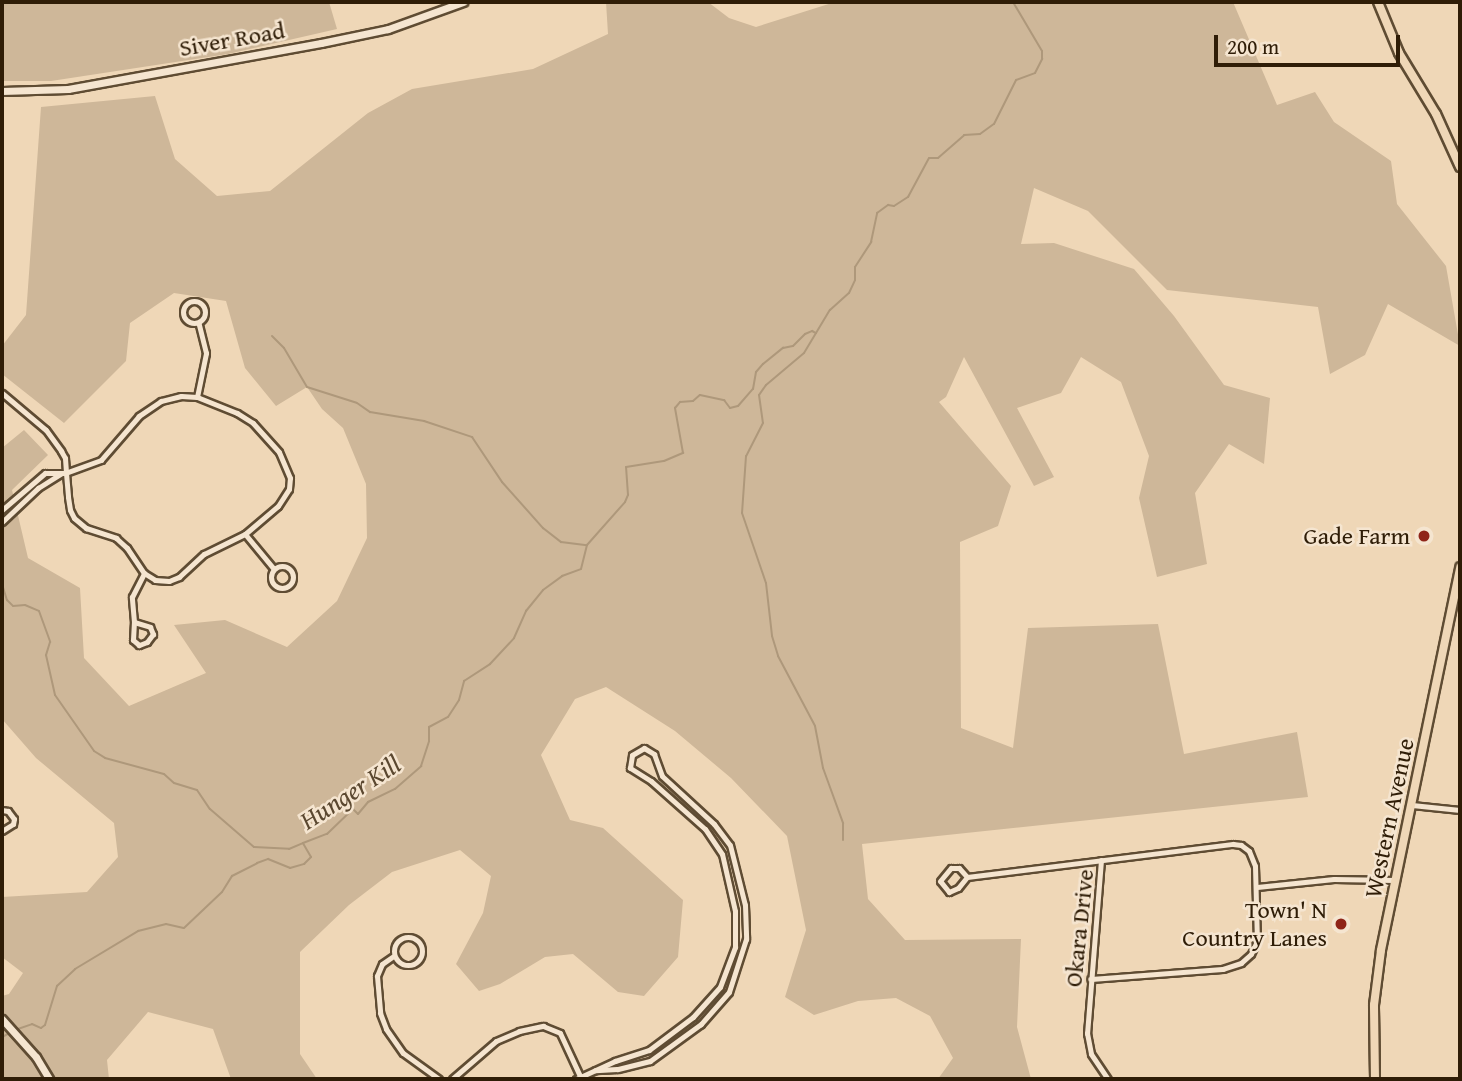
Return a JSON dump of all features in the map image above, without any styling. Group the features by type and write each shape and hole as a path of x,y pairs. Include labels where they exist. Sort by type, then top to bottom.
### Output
{"main road":[{"path":"1378,2 1398,50 1436,114 1460,167"},
{"name":"Western Avenue","path":"1375,1079 1374,1005 1394,880 1412,806 1460,567"}],"street":[{"name":"Siver Road","path":"2,91 68,89 321,43 388,29 463,2"},
{"path":"197,397 206,353 199,324 204,313 201,303 187,303 183,311 184,318 199,324"},
{"path":"2,393 57,443 65,458 63,473 74,518 86,528 109,534 122,543 144,573 155,580 174,580 204,554 244,534 285,498 289,489 289,470 279,452 253,424 237,413 197,397 173,398 152,407 102,460 63,473 38,488 2,522"},
{"path":"2,510 45,473 63,473"},
{"path":"244,534 273,568 275,586 288,586 293,578 290,572 283,567 273,568"},
{"path":"134,622 150,627 153,635 147,642 139,645 133,640 132,597 144,573"},
{"path":"452,1079 496,1041 519,1031 543,1026 560,1033 578,1077 595,1070 659,1044 701,1010 726,976 736,936 732,891 722,854 713,838 651,781 633,771 629,765 632,755 645,748 652,751 662,776 706,817 730,845 742,890 746,939 734,981 713,1013 664,1053 642,1064 595,1070"},
{"path":"1412,806 1460,810"},
{"path":"2,810 8,811 14,819 13,824 2,831"},
{"path":"699,825 706,817"},
{"name":"Okara Drive","path":"1108,1079 1095,1062 1088,1045 1090,979 1101,860 1241,845 1249,851 1255,866 1257,887"},
{"path":"967,877 956,867 944,872 940,881 949,892 958,888 967,877 1101,860"},
{"path":"1090,979 1223,968 1241,962 1251,954 1257,941 1257,887 1334,878 1394,880"},
{"path":"732,891 742,890"},
{"path":"392,957 403,964 416,963 422,954 422,947 417,939 404,939 393,949 392,957 380,968 376,980 383,1020 403,1053 439,1079"},
{"path":"726,976 734,981"},
{"path":"2,1018 36,1058 49,1079"},
{"path":"659,1044 664,1053"}],"shaded area":[{"path":"2,2 329,2 337,29 228,54 51,81 2,81"},
{"path":"606,2 708,2 729,18 756,27 835,2 1233,2 1277,105 1315,92 1334,122 1391,161 1397,204 1446,266 1460,346 1388,304 1365,355 1330,374 1318,307 1167,290 1088,211 1034,188 1021,244 1054,243 1134,269 1174,316 1224,385 1270,398 1264,464 1229,444 1195,493 1207,564 1157,577 1139,498 1149,456 1121,382 1081,357 1061,393 1017,408 1054,477 1034,486 964,357 946,397 939,402 1011,486 998,526 960,542 961,728 1013,748 1028,628 1158,624 1184,754 1297,732 1308,797 862,844 868,899 905,940 1021,939 1017,1027 1031,1079 938,1079 953,1058 930,1016 896,998 858,1001 814,1015 785,997 806,930 787,836 731,778 675,731 606,687 575,699 541,755 570,820 603,828 683,900 678,957 644,996 618,992 573,954 545,957 500,984 479,991 456,964 483,913 491,876 460,850 392,872 349,905 300,952 300,1054 317,1079 231,1079 213,1029 148,1012 107,1060 109,1079 2,1079 2,996 9,994 23,973 2,957 2,897 87,892 118,857 114,823 36,758 2,719 2,448 24,430 48,455 12,490 28,558 80,588 84,658 129,706 206,673 174,625 225,620 287,647 337,601 367,538 366,484 343,428 322,409 307,387 276,406 245,368 226,301 174,293 130,323 126,361 64,423 2,374 2,346 26,315 41,107 155,96 175,159 217,196 270,191 368,113 412,89 533,69 608,34"}],"waterway":[{"name":"Hunger Kill","path":"15,1030 32,1024 41,1028 45,1025 57,986 75,969 138,931 166,924 184,928 222,892 232,876 257,863 268,859 290,868 304,864 311,857 303,843 327,834 353,809 358,814 368,802 395,789 421,766 429,741 429,727 448,717 459,700 464,681 490,664 514,638 526,611 543,590 562,576 581,569 587,545 625,502 628,495 626,467 664,461 683,453 675,408 680,402 693,401 700,395 724,400 730,408 738,406 753,389 756,372 763,364 783,348 793,346 805,334 812,331 816,333 830,310 849,293 855,280 855,267 871,242 877,213 908,197 929,158 938,158 964,135 980,134 994,124 1016,80 1035,73 1042,59 1042,51 1013,2"},
{"path":"816,333 804,353 766,385 759,395 763,423 746,456 742,513 766,583 772,636 778,656 815,726 823,768 843,823 843,840"},
{"path":"272,336 284,348 307,387 357,403 370,412 424,421 472,437 502,482 543,528 561,542 587,545"},
{"path":"2,584 7,600 13,606 25,605 39,611 50,642 46,655 55,695 94,751 105,758 164,774 174,783 197,790 210,809 254,847 289,849 303,843"},
{"name":"Hunger Kill","path":"2,1037 10,1033"}],"place":[{"name":"Gade Farm","path":"1424,536"},
{"name":"Town' N Country Lanes","path":"1341,924"}]}
